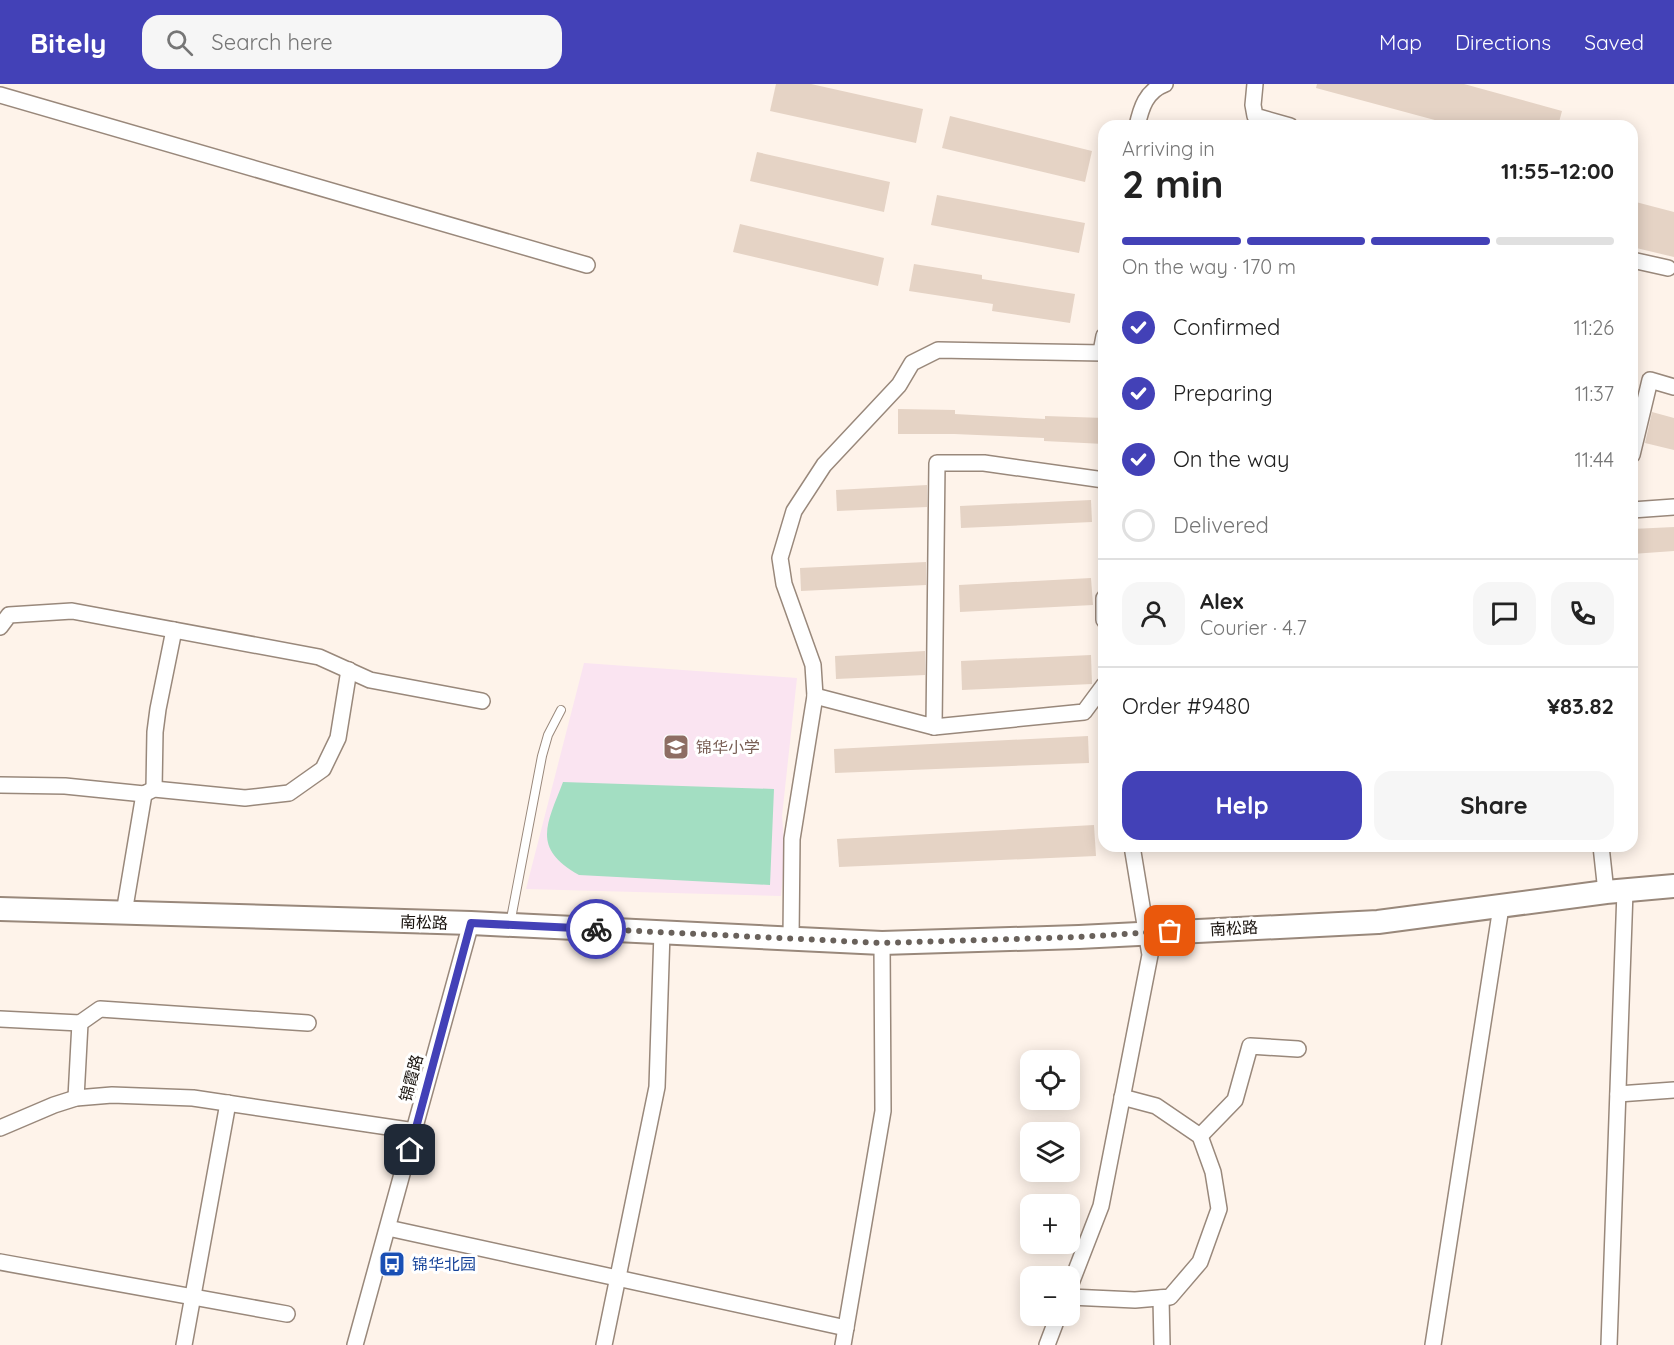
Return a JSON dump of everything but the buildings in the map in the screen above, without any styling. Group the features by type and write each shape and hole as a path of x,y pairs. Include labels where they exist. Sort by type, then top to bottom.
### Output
{"street":[{"path":"1139,120 1146,97 1165,84"},
{"path":"1255,84 1252,105 1255,116 1269,120"},
{"path":"0,95 587,265"},
{"path":"1638,261 1668,268"},
{"path":"791,939 792,840 815,696 813,665 784,584 780,558 794,511 824,465 899,385 912,363 938,350 1098,353"},
{"path":"1638,430 1650,380 1674,387"},
{"path":"934,727 937,464 984,463 1098,479"},
{"path":"1638,510 1674,507"},
{"path":"0,627 9,615 72,611 320,657 370,680 482,701"},
{"path":"124,912 149,791 158,709 174,630"},
{"path":"0,785 65,786 245,798 289,793 323,769 338,738 349,670"},
{"path":"815,696 934,727 1084,712 1098,693"},
{"path":"1078,1266 1101,1206 1150,955 1133,852"},
{"path":"1603,852 1615,892 1618,1094 1609,1345"},
{"name":"南松路","path":"0,909 471,923 882,943 1079,937 1378,922 1674,886"},
{"path":"1433,1345 1501,907"},
{"name":"锦霞路","path":"355,1345 471,923"},
{"path":"604,1345 657,1087 662,933"},
{"path":"843,1345 883,1111 882,943"},
{"path":"0,1019 80,1023 100,1009 309,1023"},
{"path":"76,1098 80,1023"},
{"path":"1200,1136 1235,1100 1250,1046 1298,1049"},
{"path":"1618,1094 1674,1090"},
{"path":"0,1128 76,1098 124,1095 193,1098 415,1131"},
{"path":"1080,1297 1135,1300 1170,1297 1200,1262 1219,1209 1213,1172 1200,1136 1156,1106 1122,1097"},
{"path":"184,1345 228,1103"},
{"path":"388,1228 846,1328"},
{"path":"0,1262 287,1314"},
{"path":"1161,1298 1162,1345"},
{"path":"1047,1345 1054,1326"}],"lane":[{"path":"509,925 542,756 548,735 561,710"}],"shaded area":[{"name":"锦华小学","path":"584,663 797,678 782,816 785,854 781,896 526,889"}],"green space":[{"path":"563,782 774,789 770,885 579,875 554,855 547,834 552,810"}],"way so far":[{"path":"596,929 882,943 1079,937 1170,931"}],"place":[{"name":"锦华小学","path":"676,747"},
{"name":"锦华北园","path":"392,1264"}],"route":[{"path":"410,1150 471,923 596,929"}]}
